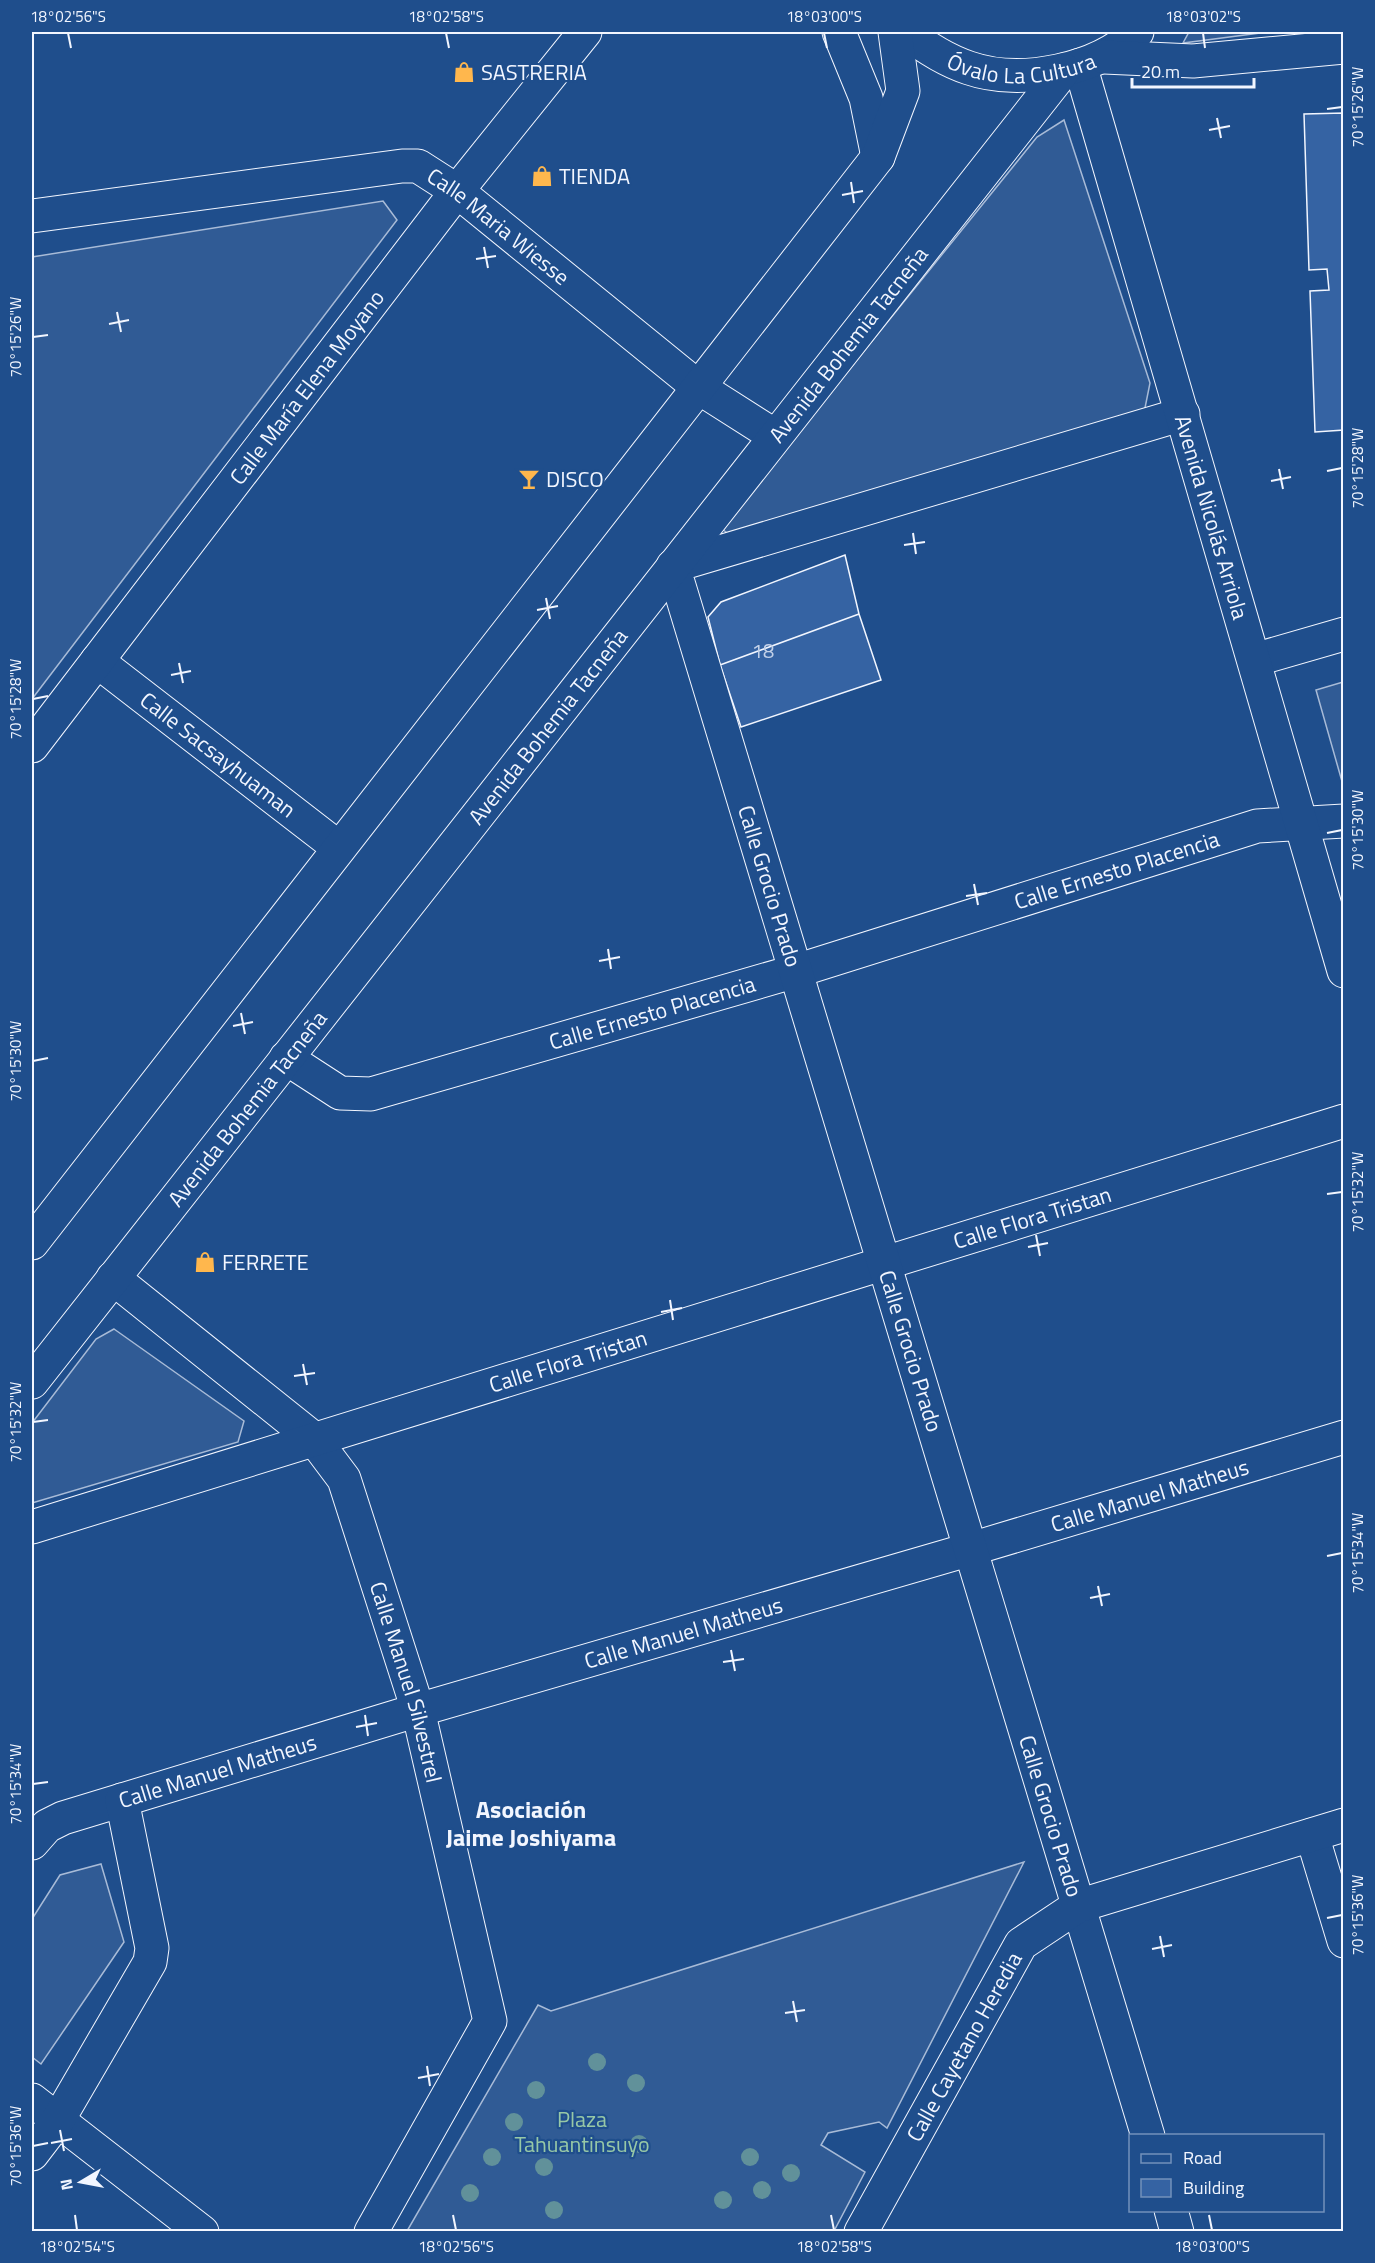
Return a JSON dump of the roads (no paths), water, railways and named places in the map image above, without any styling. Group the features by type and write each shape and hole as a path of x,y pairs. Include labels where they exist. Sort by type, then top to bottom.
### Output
{"street":[{"name":"Calle María Elena Moyano","path":"32,746 457,191 585,32"},
{"path":"839,32 866,98 878,157"},
{"path":"32,1243 878,157 903,91 895,32"},
{"name":"Óvalo La Cultura","path":"906,32 929,50 970,69 1015,76 1082,64 1124,45 1137,32"},
{"path":"1082,64 1193,61 1344,47"},
{"name":"Avenida Nicolás Arriola","path":"1082,64 1344,970"},
{"name":"Avenida Bohemia Tacneña","path":"32,1382 775,436 1082,64"},
{"name":"Calle Maria Wiesse","path":"32,216 411,165 418,166 457,191 698,387 775,436"},
{"path":"673,566 1183,414"},
{"name":"Calle Grocio Prado","path":"673,566 1147,2134"},
{"path":"1254,660 1344,634"},
{"name":"Calle Sacsayhuaman","path":"97,661 339,848"},
{"name":"Calle Ernesto Placencia","path":"286,1058 340,1093 371,1094 796,971 1257,826 1344,821"},
{"name":"Calle Flora Tristan","path":"32,1527 1344,1120"},
{"name":"Calle Manuel Silvestrel","path":"113,1278 314,1439 344,1479 418,1710 490,2021 371,2232"},
{"name":"Calle Manuel Matheus","path":"32,1843 47,1826 63,1818 418,1710 971,1549 1344,1437"},
{"path":"32,2154 58,2120 150,1962 152,1948 122,1800"},
{"name":"Calle Cayetano Heredia","path":"861,2232 1021,1944 1078,1906 1344,1826"},
{"path":"1312,1835 1344,1941"},
{"path":"32,2100 202,2232"},
{"path":"1171,2212 1177,2232"}],"place":[{"name":"SASTRERIA","path":"464,72"},
{"name":"TIENDA","path":"542,176"},
{"name":"DISCO","path":"529,479"},
{"name":"FERRETE","path":"205,1262"}],"district":[{"name":"Asociación Jaime Joshiyama","path":"531,1824"}],"park label":[{"name":"Plaza Tahuantinsuyo","path":"582,2132"}]}
